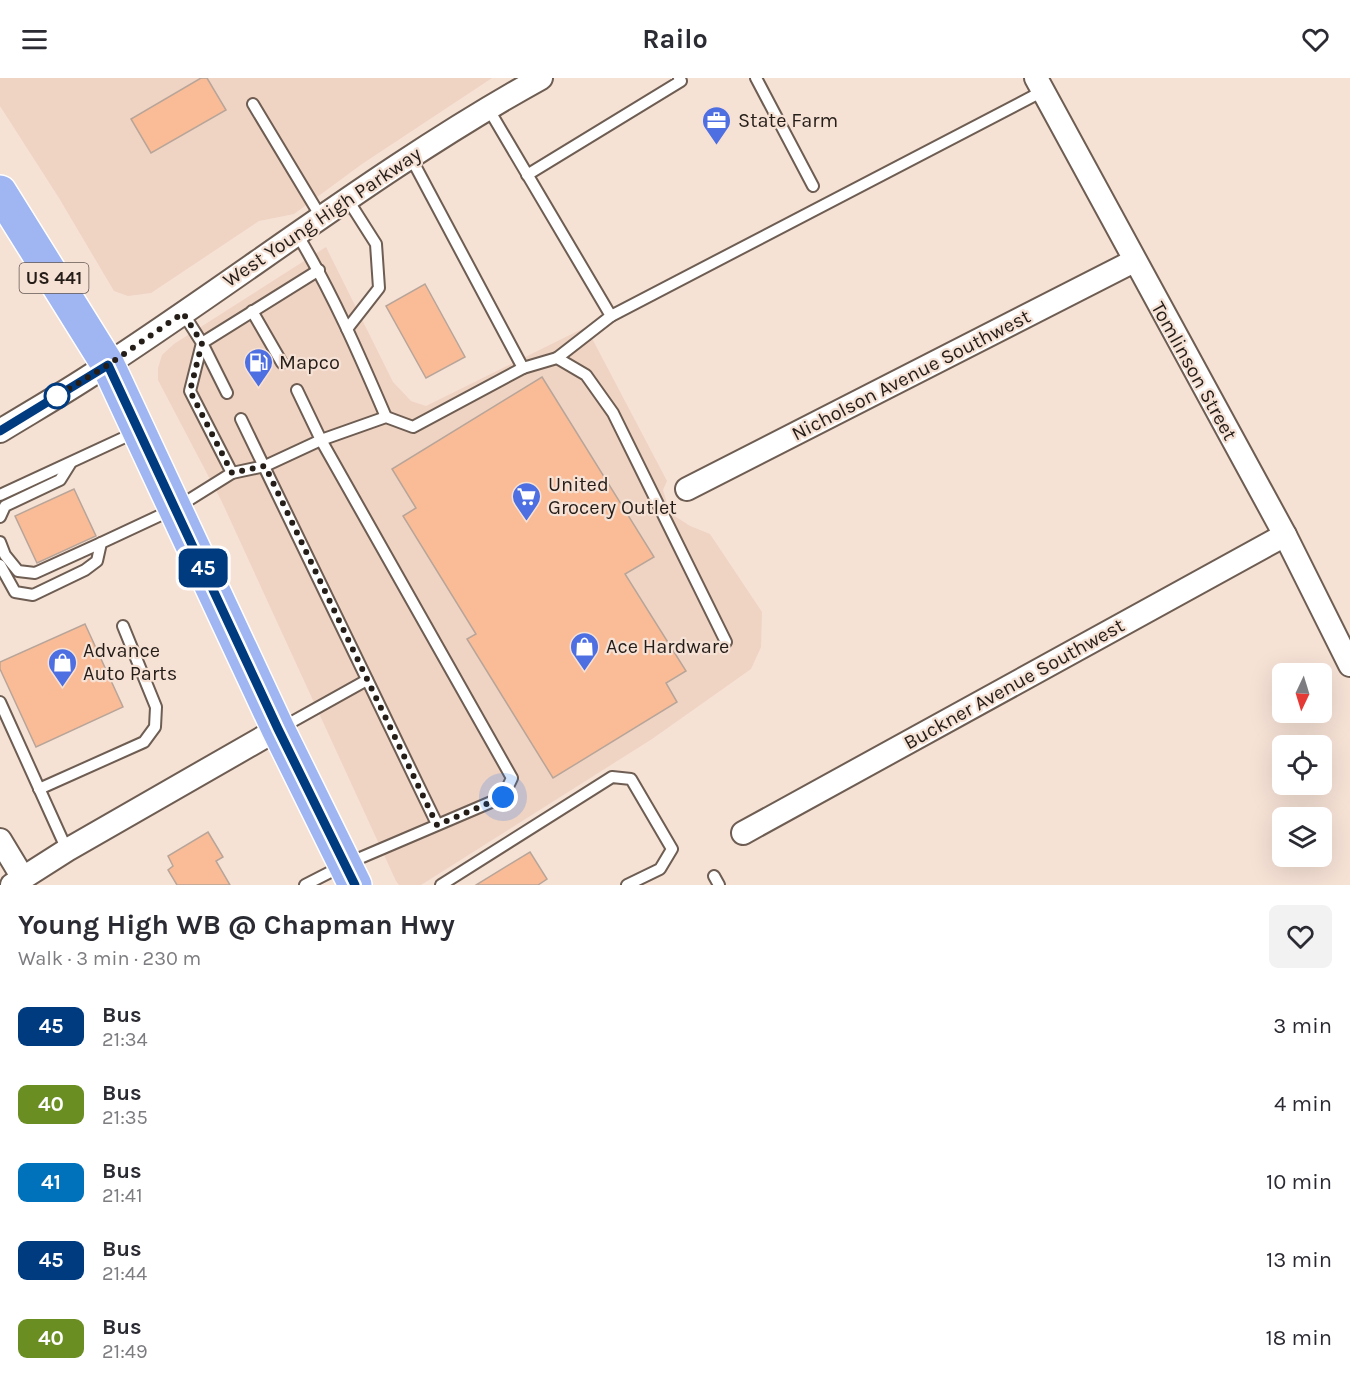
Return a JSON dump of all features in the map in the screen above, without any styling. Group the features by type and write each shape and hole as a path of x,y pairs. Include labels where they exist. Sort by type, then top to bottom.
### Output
{"highway":[{"name":"US 441","path":"2,198 108,365 278,729 350,875"}],"street":[{"name":"West Young High Parkway","path":"0,432 108,365 410,156 488,107 541,78"},
{"name":"Tomlinson Street","path":"1039,84 1285,535 1350,665"},
{"name":"Nicholson Avenue Southwest","path":"687,489 1134,261"},
{"name":"Buckner Avenue Southwest","path":"743,833 1285,535"},
{"path":"0,840 18,881 67,850 278,729"}],"lane":[{"path":"527,175 681,81 679,78"},
{"path":"756,78 813,186"},
{"path":"0,542 4,555 18,571 35,573 176,508 232,473 265,466 321,440 386,417 413,428 523,368 557,358 611,316 1039,84"},
{"path":"253,104 321,217"},
{"path":"488,107 611,316"},
{"path":"410,156 523,368"},
{"path":"347,329 379,288 376,244 348,200"},
{"path":"297,234 318,270 347,329 386,417"},
{"path":"232,473 190,391 202,343 318,270"},
{"path":"252,311 282,363"},
{"path":"183,313 202,343 227,393"},
{"path":"557,358 585,375 613,413 726,642"},
{"path":"297,390 321,440 512,778 503,797 437,825 350,875 305,885"},
{"path":"241,419 437,825"},
{"path":"0,495 139,431"},
{"path":"0,517 5,506 60,480 70,464"},
{"path":"0,565 15,591 33,595 85,570 97,561 101,543"},
{"path":"39,789 144,742 155,727 156,707 123,626"},
{"path":"278,729 367,680"},
{"path":"0,702 67,850"},
{"path":"441,885 612,777 631,779 672,849 660,869 627,885"}],"shaded area":[{"path":"0,78 492,78 362,164 294,214 259,221 151,293 128,296 114,291 59,198 0,106"},
{"path":"326,247 393,382 411,401 426,406 586,327 667,481 663,490 670,513 690,526 710,534 762,612 761,647 751,669 652,739 421,885 399,885 396,881 222,502 158,380 158,368 162,355 174,344"}],"building":[{"path":"201,78 207,78 226,110 151,153 131,119"},
{"path":"425,284 465,357 426,378 386,306"},
{"path":"542,377 654,557 625,574 686,671 666,683 677,702 553,778 467,639 476,634 403,516 416,508 392,469"},
{"path":"74,489 96,536 37,563 15,516"},
{"name":"Advance Auto Parts","path":"85,624 123,707 36,747 0,669 0,662"},
{"path":"208,832 223,857 216,861 230,885 177,885 168,870 173,866 168,856"},
{"path":"530,852 547,879 538,885 476,885"}],"bus line":[{"name":"45","path":"0,431 108,365 278,729 355,885"}],"place":[{"name":"State Farm","path":"717,146"},
{"name":"Mapco","path":"258,388"},
{"name":"United Grocery Outlet","path":"527,522"},
{"name":"Ace Hardware","path":"585,672"},
{"name":"Advance Auto Parts","path":"62,688"}],"route":[{"path":"57,396 54,398 108,365 183,313 202,343 190,391 232,473 265,466 437,825 503,797"}]}
